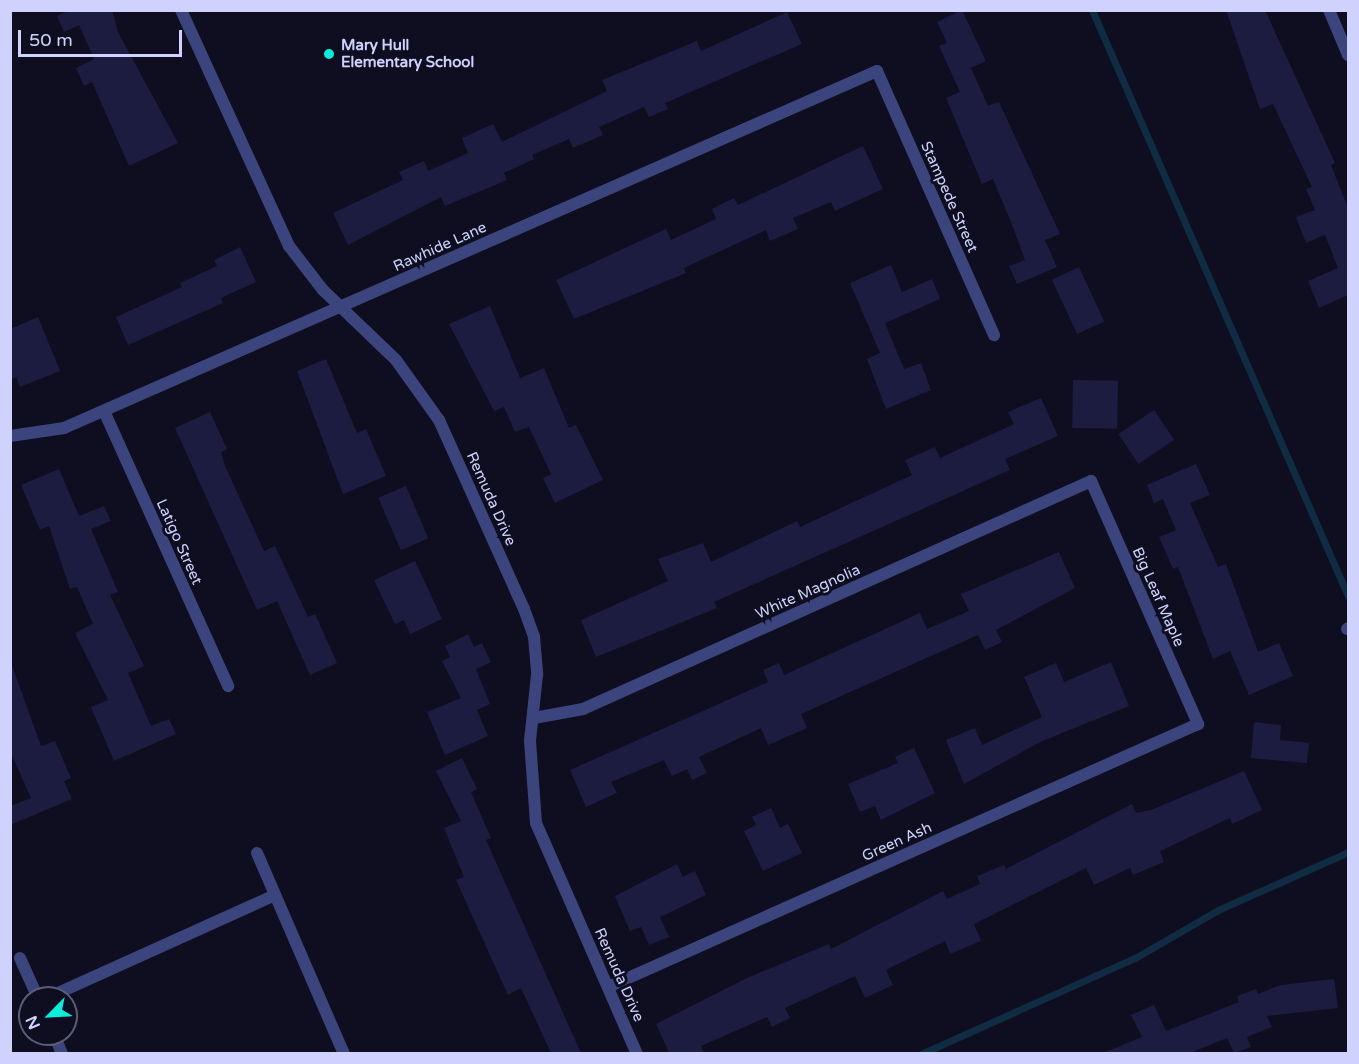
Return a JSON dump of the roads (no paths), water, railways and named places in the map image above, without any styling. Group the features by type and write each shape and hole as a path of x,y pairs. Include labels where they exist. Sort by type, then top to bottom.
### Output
{"street":[{"name":"Remuda Drive","path":"181,10 289,246 343,307 396,360 439,420 534,637 534,718 530,789 536,823 637,1053"},
{"path":"1329,10 1348,55"},
{"name":"Rawhide Lane","path":"10,436 43,434 104,411 878,71"},
{"name":"Stampede Street","path":"878,71 994,335"},
{"name":"Latigo Street","path":"104,411 228,686"},
{"name":"White Magnolia","path":"534,718 583,710 1091,481"},
{"name":"Big Leaf Maple","path":"1091,481 1198,724"},
{"name":"Green Ash","path":"608,987 1198,724"},
{"path":"257,854 344,1053"},
{"path":"74,986 275,895"},
{"path":"20,958 33,986"}],"waterway":[{"path":"1092,10 1348,596"},
{"path":"921,1054 1135,958 1218,910 1348,852"}],"place":[{"name":"Mary Hull Elementary School","path":"329,54"}]}
